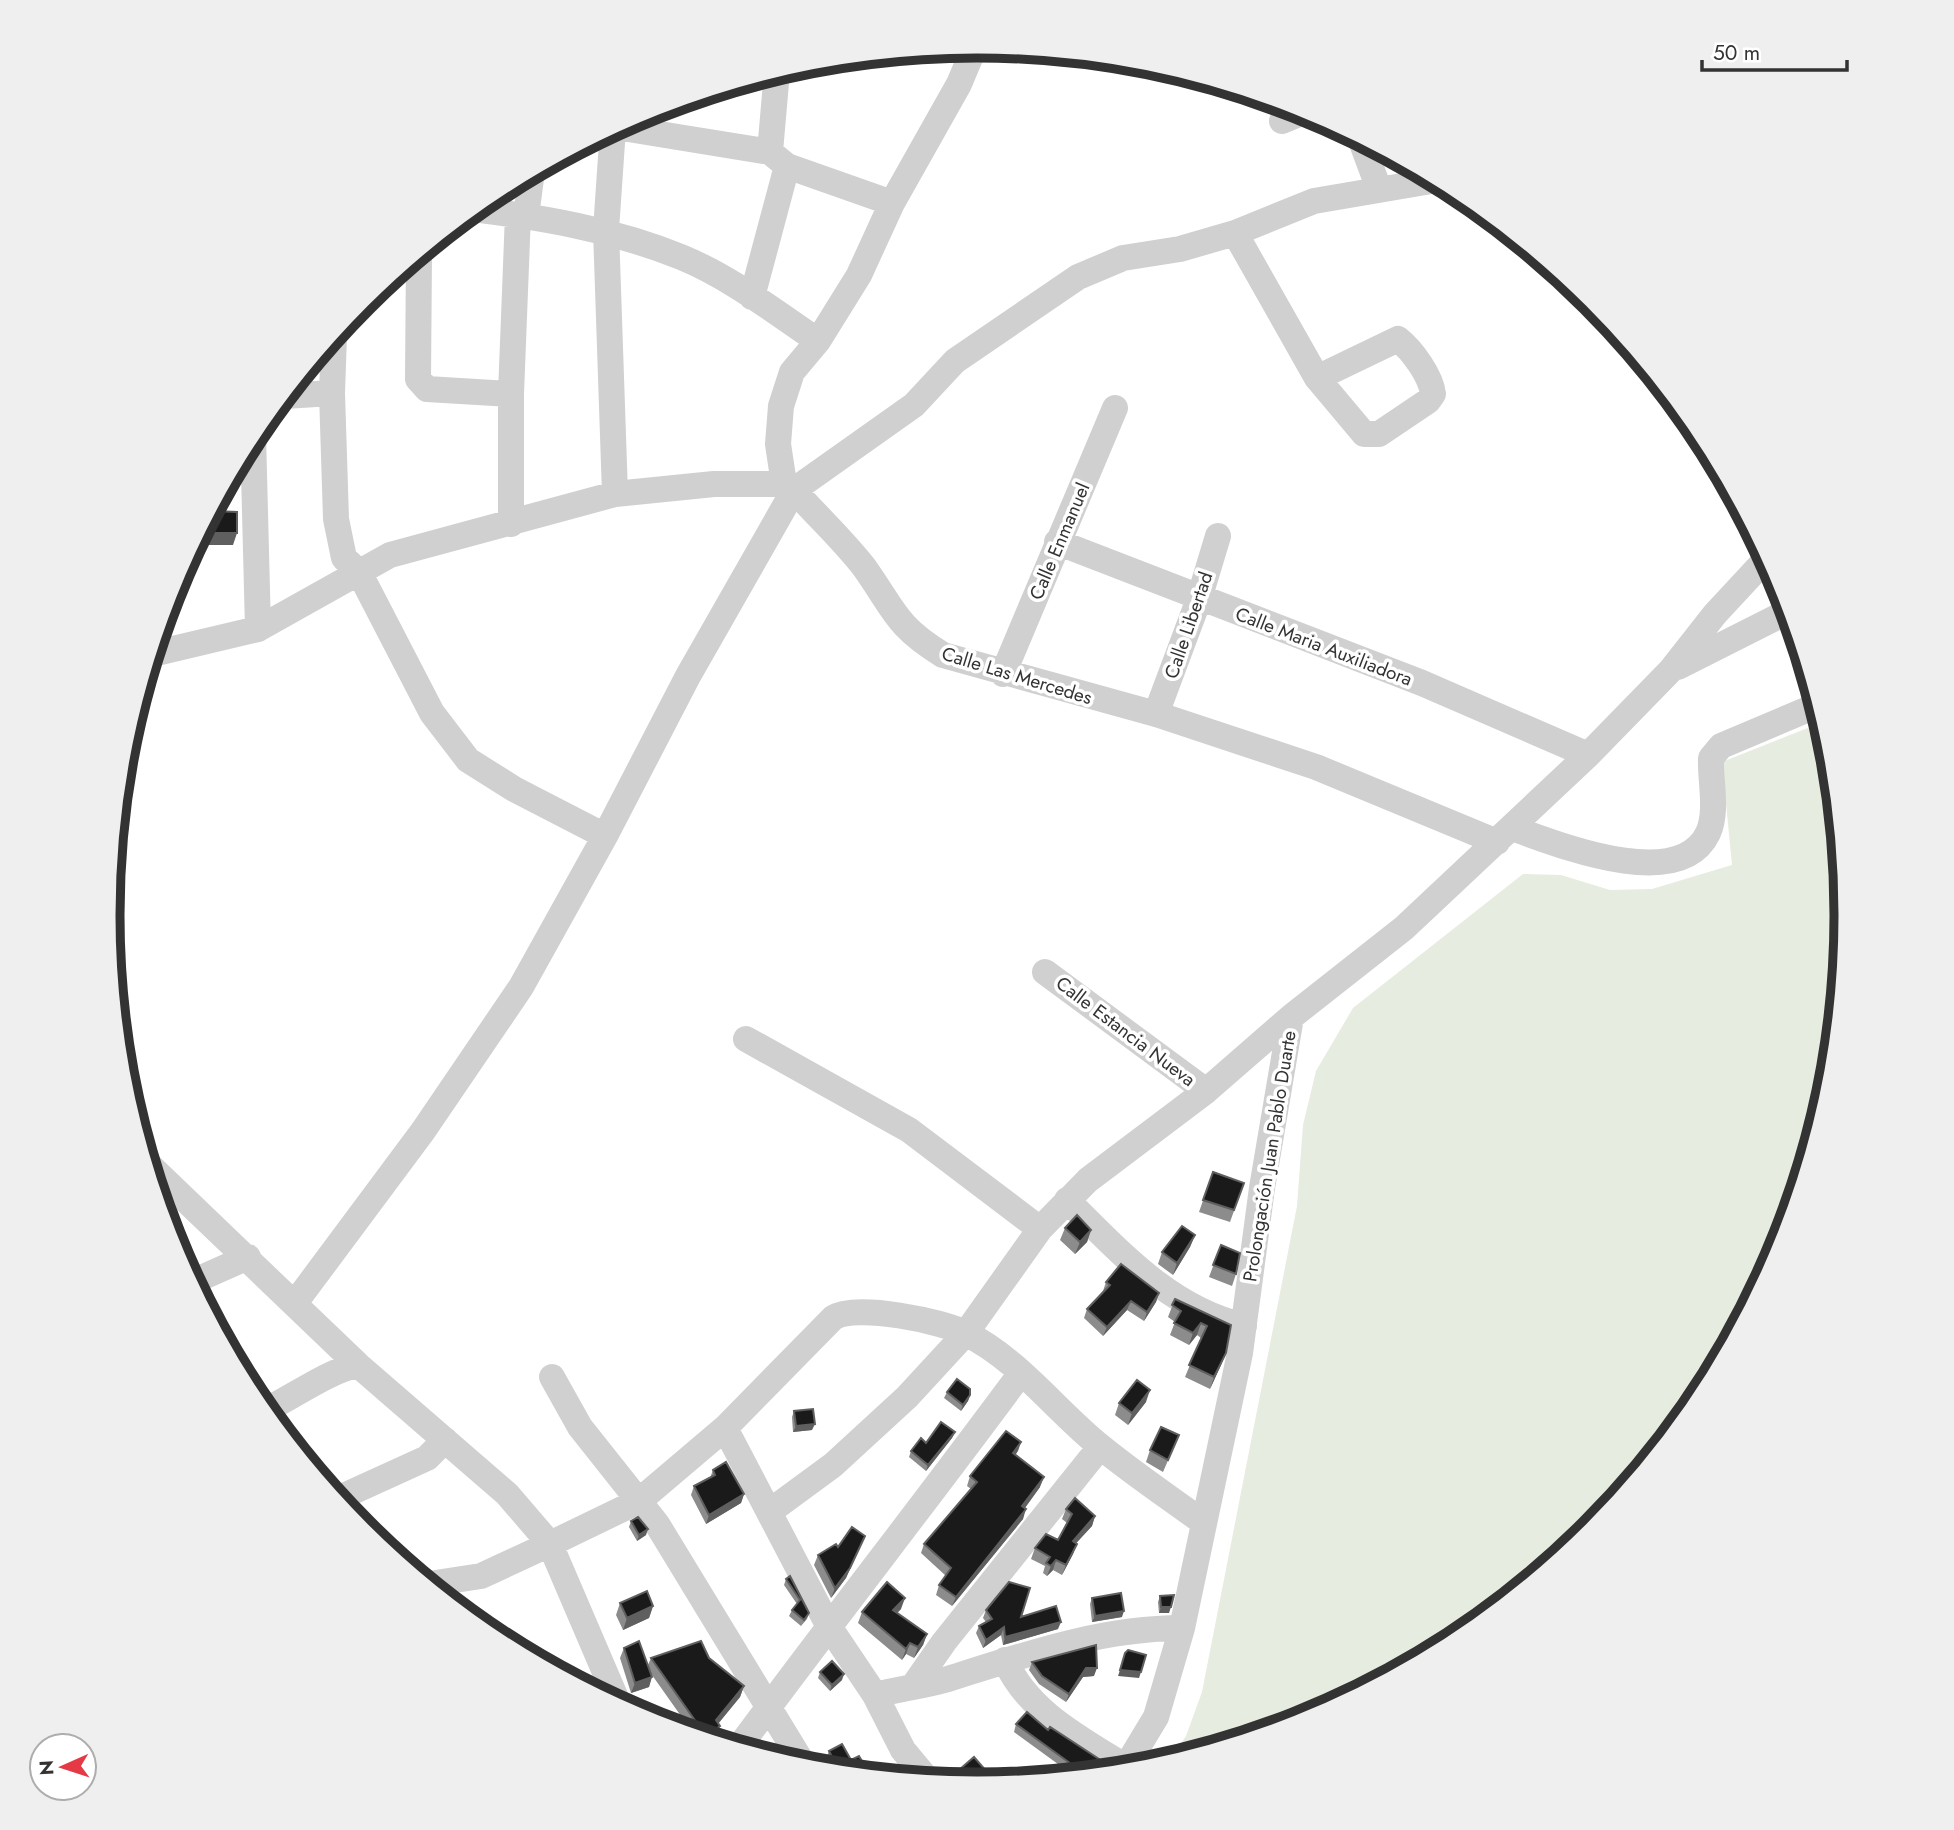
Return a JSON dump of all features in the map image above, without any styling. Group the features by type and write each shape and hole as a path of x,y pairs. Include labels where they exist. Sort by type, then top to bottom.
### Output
{"street":[{"path":"789,487 778,444 781,406 792,372 818,341 859,275 892,204 959,84 970,58"},
{"path":"752,297 778,159 777,82"},
{"path":"633,130 778,159 892,204"},
{"path":"614,139 606,230 615,494"},
{"path":"1365,151 1379,189"},
{"path":"295,1304 423,1131 521,987 605,836 789,487 914,405 955,361 1078,276 1123,258 1180,249 1235,233 1314,201 1421,182"},
{"path":"511,524 511,394 522,215 529,185"},
{"path":"489,211 606,230 684,258 752,297 818,341"},
{"path":"1235,233 1317,378"},
{"path":"419,264 418,379 421,385 427,389 511,394"},
{"path":"334,348 332,393 336,519 344,558 359,572 432,713 468,760 514,789 605,836"},
{"path":"295,395 332,393"},
{"name":"Calle Enmanuel","path":"1003,674 1115,408"},
{"path":"254,456 258,629"},
{"path":"161,652 258,629 390,555 615,494 714,484 789,487"},
{"name":"Calle Las Mercedes","path":"789,487 863,567 896,619 915,638 943,655 1003,674 1156,714 1316,767 1504,835 1612,861 1677,859 1697,849 1708,833 1713,816 1711,758 1721,746 1809,709"},
{"name":"Calle Libertad","path":"1156,714 1199,599 1218,536"},
{"name":"Calle Maria Auxiliadora","path":"1058,542 1199,599 1422,683 1588,755"},
{"name":"Prolongación Juan Pablo Duarte","path":"1132,1758 1156,1717 1182,1628 1244,1326 1262,1188 1291,1017 1404,928 1588,755 1671,670 1715,614 1760,566"},
{"path":"1671,670 1780,616"},
{"name":"Calle Estancia Nueva","path":"1045,972 1206,1091"},
{"path":"769,1512 833,1465 907,1397 966,1333 1040,1229 1088,1180 1206,1091 1291,1017"},
{"path":"746,1039 909,1130 1040,1229"},
{"path":"160,1176 295,1304 343,1359 445,1440 507,1494 550,1544 613,1691"},
{"path":"1068,1200 1122,1254 1178,1301 1203,1314 1244,1326"},
{"path":"201,1278 248,1257"},
{"path":"440,1582 481,1576 639,1501 725,1428 839,1313 869,1310 966,1333 1021,1373 1100,1447 1204,1523"},
{"path":"275,1406 313,1386 343,1359"},
{"path":"744,1740 828,1625 863,1586 1021,1373"},
{"path":"552,1377 580,1427 657,1524 796,1753"},
{"path":"725,1428 828,1625 875,1695 903,1750 920,1770"},
{"path":"346,1495 427,1458 445,1440"},
{"path":"914,1685 969,1609 1100,1447"},
{"path":"875,1695 944,1680 1005,1660 1121,1632 1182,1628"},
{"path":"1005,1660 1026,1694 1058,1723 1113,1761"}],"shaded area":[{"path":"1813,726 1827,803 1834,915 1827,1027 1805,1137 1789,1191 1769,1243 1719,1344 1690,1391 1622,1480 1542,1560 1499,1595 1453,1628 1356,1684 1253,1727 1178,1748 1186,1736 1202,1692 1297,1206 1303,1125 1316,1071 1353,1008 1523,874 1561,875 1610,890 1652,889 1732,865 1722,762"}],"building":[{"path":"221,511 237,512 237,533 210,533"},
{"path":"1213,1172 1244,1183 1234,1210 1203,1200"},
{"path":"1077,1215 1091,1230 1080,1242 1065,1228"},
{"path":"1182,1226 1195,1235 1177,1263 1162,1252"},
{"path":"1221,1245 1240,1253 1236,1274 1213,1265"},
{"path":"1121,1264 1159,1293 1147,1312 1131,1301 1107,1327 1087,1309 1110,1285 1106,1282"},
{"path":"1175,1299 1231,1325 1226,1353 1214,1377 1189,1365 1207,1326 1201,1323 1193,1333 1174,1323 1181,1311 1172,1305"},
{"path":"957,1379 970,1389 970,1395 963,1405 947,1392"},
{"path":"1137,1380 1150,1390 1132,1413 1119,1403"},
{"path":"813,1409 815,1424 796,1426 794,1411"},
{"path":"941,1422 955,1432 928,1465 911,1451 921,1438 926,1443"},
{"path":"1161,1427 1179,1435 1168,1460 1150,1450"},
{"path":"1006,1431 1021,1442 1013,1453 1044,1477 1022,1506 1026,1509 956,1597 939,1585 951,1568 924,1544 977,1482 970,1476"},
{"path":"726,1462 744,1494 709,1515 694,1486 715,1475 713,1470"},
{"path":"1075,1498 1095,1516 1073,1541 1077,1544 1066,1565 1056,1560 1051,1566 1046,1563 1050,1557 1035,1548 1046,1534 1058,1540 1072,1514 1066,1509"},
{"path":"638,1517 648,1529 639,1535 631,1521"},
{"path":"852,1527 865,1536 850,1568 835,1588 818,1555 836,1544 838,1547"},
{"path":"790,1576 809,1613 804,1620 792,1610 800,1600 786,1579"},
{"path":"887,1582 905,1598 893,1610 927,1634 918,1647 910,1643 906,1649 862,1612"},
{"path":"1009,1582 1030,1588 1021,1617 1056,1606 1061,1622 1005,1637 1004,1627 986,1640 979,1626 992,1619 986,1610"},
{"path":"647,1591 653,1606 627,1618 620,1603"},
{"path":"1121,1593 1124,1611 1095,1616 1092,1598"},
{"path":"1174,1595 1171,1607 1161,1607 1160,1596"},
{"path":"639,1641 652,1677 635,1683 624,1648"},
{"path":"701,1641 709,1658 744,1686 716,1720 720,1726 713,1731 701,1727 651,1658"},
{"path":"1096,1645 1097,1668 1086,1668 1069,1694 1042,1676 1032,1662"},
{"path":"1128,1650 1146,1655 1141,1672 1120,1670"},
{"path":"832,1661 844,1674 832,1685 820,1672"},
{"path":"1027,1712 1048,1730 1050,1727 1102,1761 1074,1766 1016,1724"},
{"path":"842,1744 851,1760 859,1756 864,1765 833,1760 829,1751"},
{"path":"974,1757 987,1772 962,1771 960,1769"}]}
